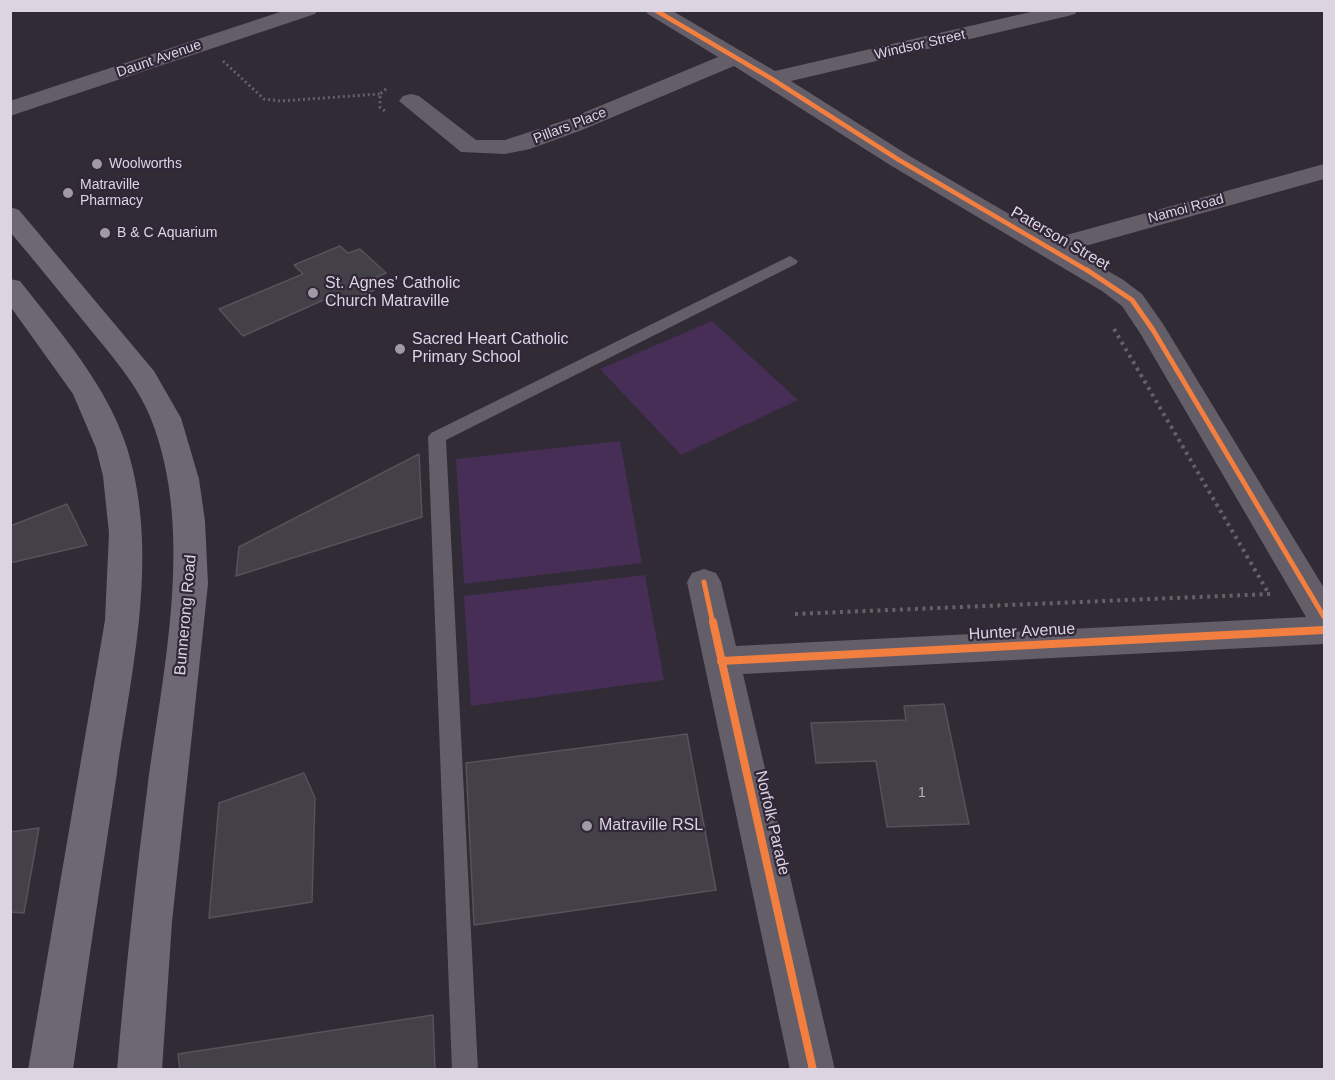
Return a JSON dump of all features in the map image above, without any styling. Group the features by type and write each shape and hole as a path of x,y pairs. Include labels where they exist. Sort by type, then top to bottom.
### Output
{"main road":[{"name":"Bunnerong Road","path":"10,215 127,355 153,392 166,417 186,495 191,536 191,584 151,922 139,1070"},
{"path":"10,287 88,394 105,429 117,466 127,535 122,620 50,1070"}],"street":[{"name":"Daunt Avenue","path":"10,109 308,10"},
{"name":"Paterson Street","path":"655,10 772,79 899,160 1112,285 1132,300 1154,330 1324,617"},
{"name":"Windsor Street","path":"772,79 1068,10"},
{"name":"Pillars Place","path":"411,101 470,147 504,147 522,144 574,125 734,58"},
{"name":"Namoi Road","path":"1048,248 1324,171"},
{"name":"Norfolk Parade","path":"704,582 813,1070"},
{"name":"Hunter Avenue","path":"721,661 1324,630"}],"lane":[{"path":"465,1070 437,437 790,261"}],"path":[{"path":"216,55 264,99 281,101 380,94"},
{"path":"1109,320 1269,594"}],"shaded area":[{"path":"712,321 798,400 681,455 600,369"},
{"path":"620,441 642,563 464,584 456,459"},
{"path":"645,575 664,680 471,706 464,596"}],"building":[{"name":"St. Agnes’ Catholic Church Matraville","path":"340,246 348,253 360,249 386,273 372,279 381,287 336,307 328,298 243,336 219,309 303,274 294,265"},
{"path":"419,454 422,517 236,576 239,547"},
{"path":"67,504 87,545 10,563 10,526"},
{"path":"944,704 969,824 887,827 876,761 816,763 811,723 906,720 904,706"},
{"name":"Matraville RSL","path":"687,734 716,890 474,925 466,763"},
{"path":"304,773 315,798 312,902 209,918 219,803"},
{"path":"39,828 24,913 10,912 10,832"},
{"path":"433,1015 435,1070 180,1070 178,1054"}],"cycle path":[{"path":"655,10 772,79 899,160 1112,285 1132,300 1153,330 1324,617"},
{"path":"704,582 813,1070"},
{"path":"721,661 1324,630"}],"place":[{"name":"Woolworths","path":"97,164"},
{"name":"Matraville Pharmacy","path":"68,193"},
{"name":"B & C Aquarium","path":"105,233"},
{"name":"St. Agnes’ Catholic Church Matraville","path":"313,293"},
{"name":"Sacred Heart Catholic Primary School","path":"400,349"},
{"name":"Matraville RSL","path":"587,826"}]}
